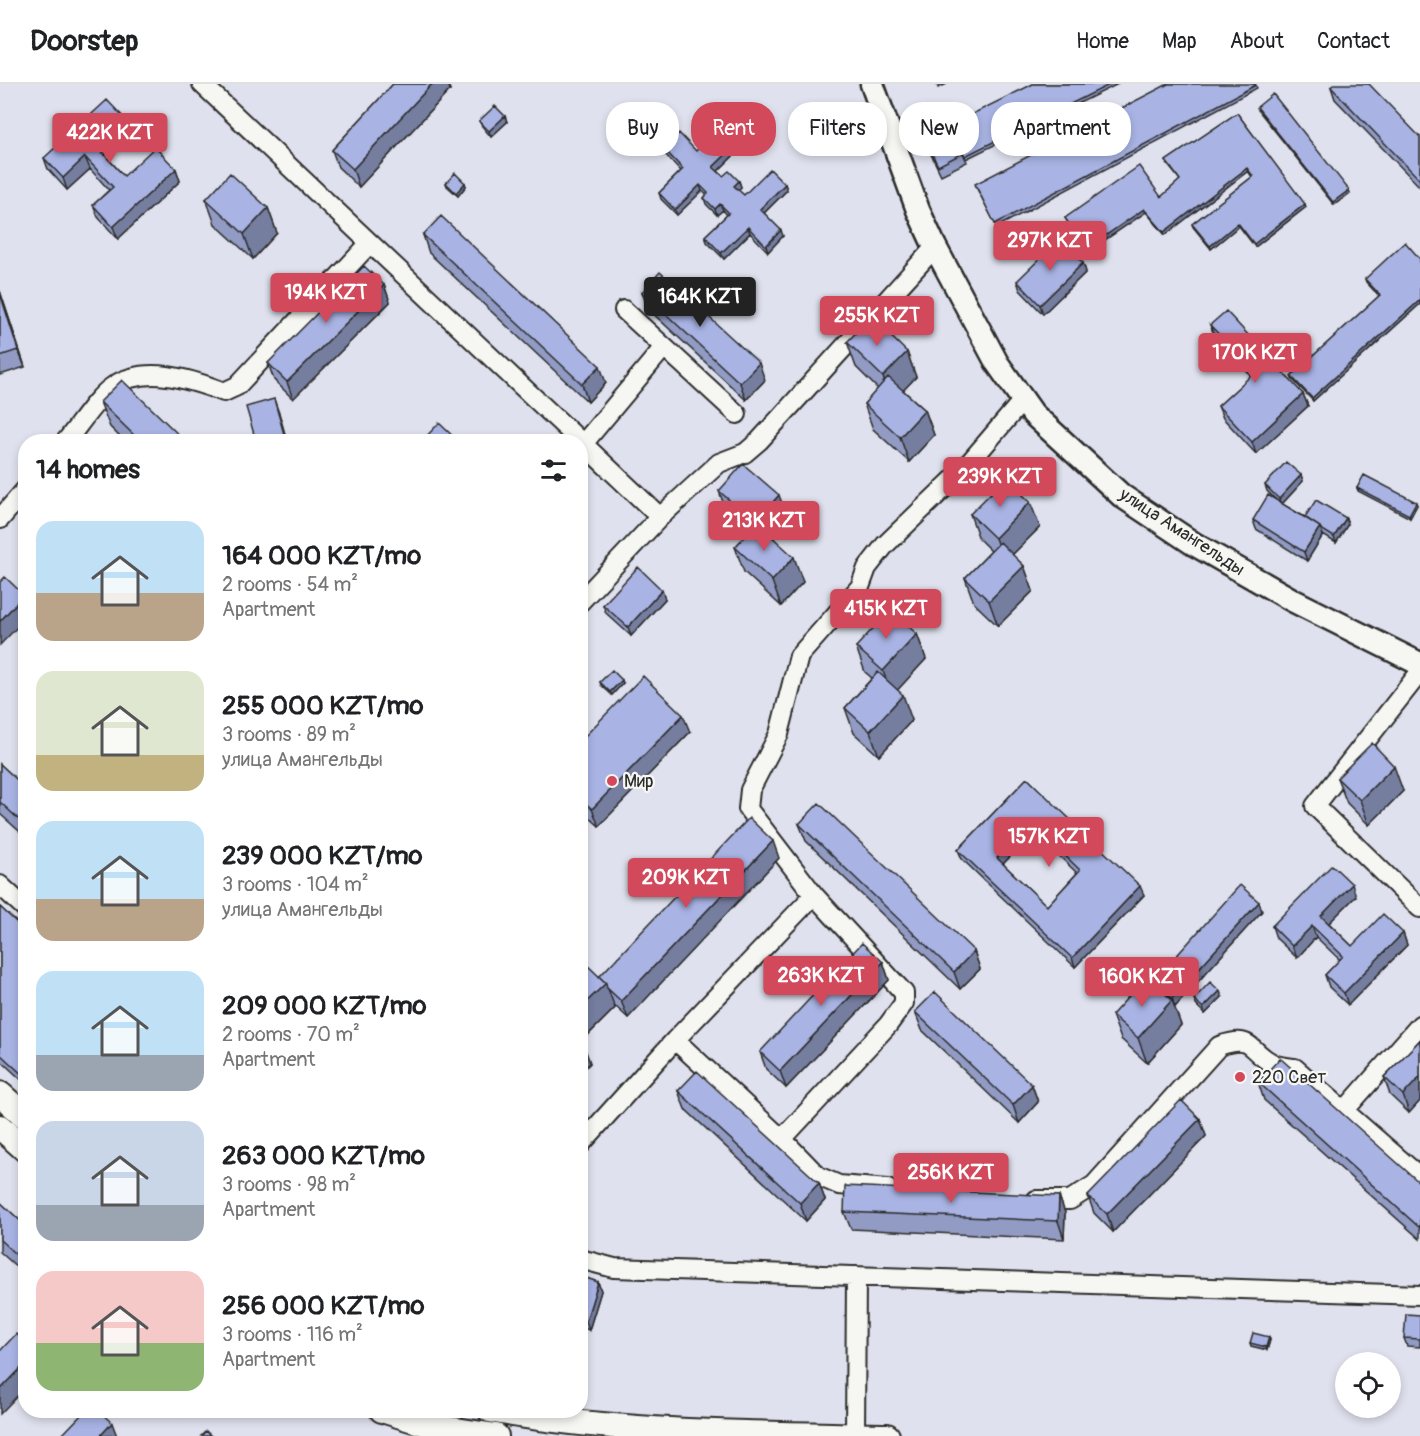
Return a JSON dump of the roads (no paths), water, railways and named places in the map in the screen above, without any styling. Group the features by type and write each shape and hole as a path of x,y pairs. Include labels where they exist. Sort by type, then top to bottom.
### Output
{"main road":[{"path":"0,1094 18,1111"},
{"path":"412,1418 496,1436"},
{"path":"533,1418 555,1422 736,1432 887,1436"}],"street":[{"path":"202,84 573,434"},
{"name":"улица Амангельды","path":"872,84 918,210 935,247 998,363 1033,414 1122,496 1194,544 1294,601 1420,664"},
{"path":"72,434 111,388 139,374 193,381 224,392 237,386 370,243"},
{"path":"588,594 660,517 719,463 745,453 759,441 935,247"},
{"path":"624,310 737,414"},
{"path":"588,434 664,347"},
{"path":"782,1139 888,1025 904,1003 904,993 814,895 748,809 750,790 779,734 799,656 860,587 867,568 885,545 964,469 1023,400"},
{"path":"588,449 660,517"},
{"path":"0,519 18,498"},
{"path":"1420,672 1315,806 1420,908"},
{"path":"0,885 18,902"},
{"path":"588,1136 675,1040 814,895"},
{"path":"1344,1110 1420,1026"},
{"path":"675,1040 819,1176 839,1185 909,1191"},
{"path":"1014,1198 1070,1200 1094,1185 1219,1046 1236,1040 1250,1043 1272,1064 1295,1068 1420,1177"},
{"path":"588,1261 614,1268 1420,1295"},
{"path":"855,1436 856,1276"}],"place":[{"name":"Мир","path":"612,781"},
{"name":"220 Свет","path":"1240,1077"}]}
